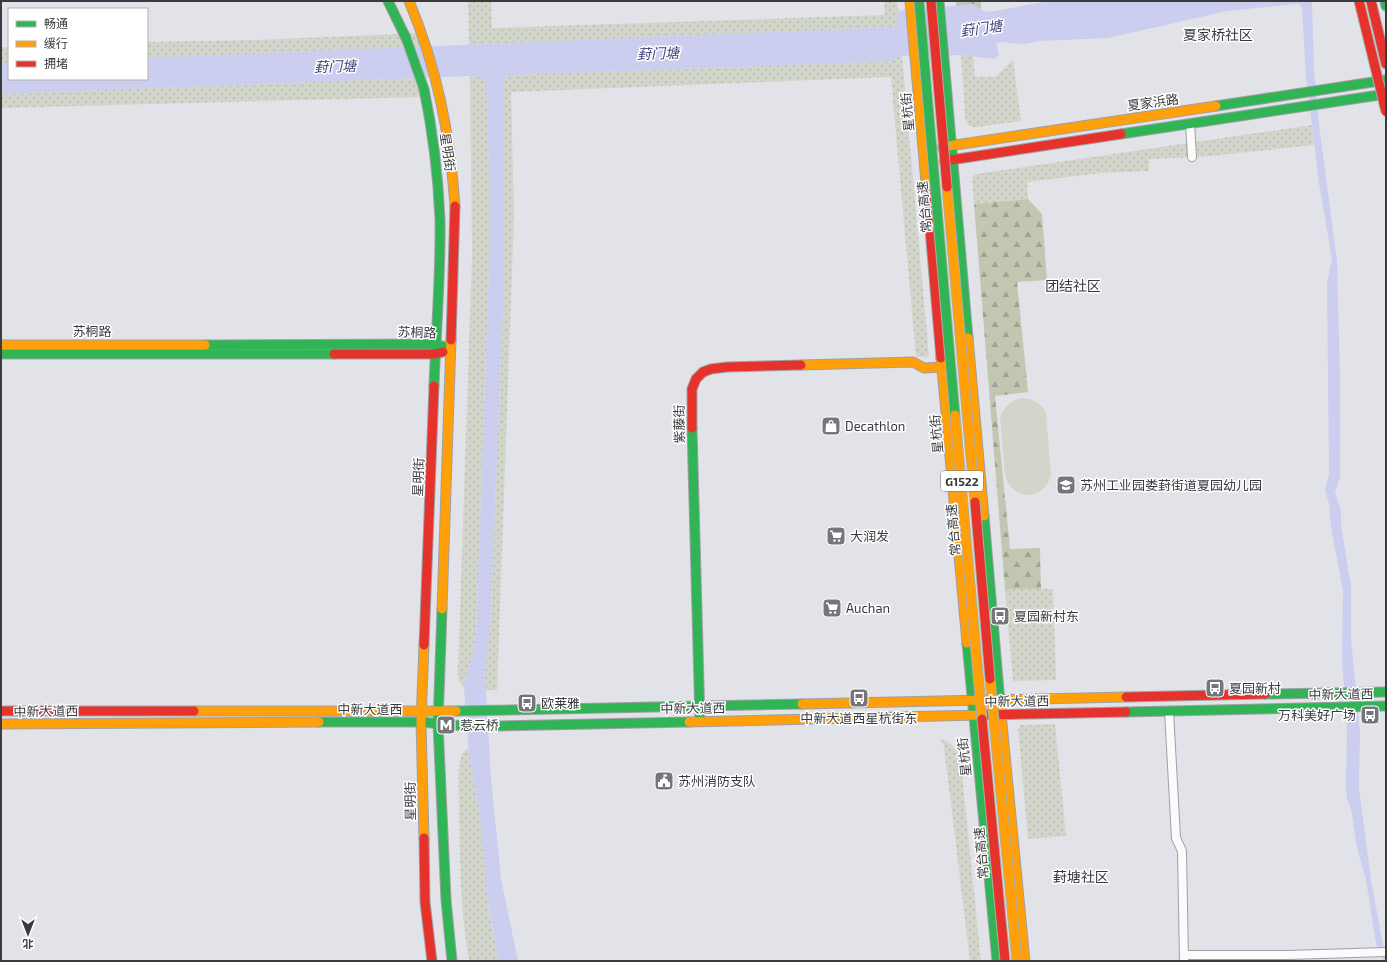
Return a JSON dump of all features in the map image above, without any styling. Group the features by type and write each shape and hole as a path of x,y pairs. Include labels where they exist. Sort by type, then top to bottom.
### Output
{"main road":[{"name":"星明街","path":"388,1 406,38 424,89 437,166 440,200 440,239 421,722 425,902 432,961"},
{"name":"星明街","path":"409,1 420,26 443,102 453,167 456,207 438,712 446,900 452,961"},
{"name":"常台高速","path":"931,1 1017,961"},
{"path":"939,1 1000,700 1025,961"},
{"path":"1359,1 1386,112"},
{"path":"1365,1 1385,83"},
{"path":"1371,1 1386,64"},
{"path":"1385,1 1386,6"},
{"name":"常台高速","path":"913,3 1004,961"},
{"name":"星杭街","path":"913,3 916,61 973,715 997,961"},
{"name":"夏家浜路","path":"924,150 1305,93 1385,83"},
{"name":"夏家浜路","path":"925,164 1386,94"},
{"path":"1111,122 1113,135"},
{"name":"苏桐路","path":"1,345 436,344 452,349"},
{"name":"苏桐路","path":"1,354 435,354 452,349"},
{"name":"紫藤街","path":"700,721 691,392 696,378 702,373 711,369 755,367 913,362 924,368 943,367"},
{"path":"962,589 979,612 987,700 1002,714"},
{"name":"中新大道西","path":"1,711 258,710 438,712 1386,692"},
{"path":"1330,693 1331,707"},
{"path":"972,701 988,715 998,828 1014,843"},
{"name":"中新大道西","path":"1,724 100,722 421,722 464,726 497,726 1386,706"}],"street":[{"path":"1190,123 1192,157"},
{"path":"1169,711 1176,838 1182,851 1184,958 1383,952"}],"shaded area":[{"path":"468,1 491,1 492,28 885,15 884,1 897,1 899,18 898,24 891,27 469,45"},
{"path":"421,33 422,47 148,58 148,42 256,40"},
{"path":"1,47 8,47 8,64 1,64"},
{"path":"961,55 973,56 975,77 995,77 1013,60 1021,121 977,127 968,125 965,117"},
{"path":"902,56 929,357 916,357 891,77 511,92 514,216 497,690 486,690 484,674 490,635 503,305 503,87 505,80 516,75 893,61 896,57"},
{"path":"470,76 481,77 486,87 489,166 489,266 476,636 464,688 459,681 458,672 472,255"},
{"path":"421,78 421,97 1,108 1,94"},
{"path":"1312,125 1314,145 1200,157 1149,159 1149,171 1101,173 1027,182 1028,199 974,204 972,177 976,174"},
{"path":"1021,398 1036,402 1046,413 1051,475 1048,484 1042,490 1036,494 1028,495 1021,494 1014,490 1009,484 1005,475 1000,417 1003,410 1008,405"},
{"path":"1005,589 1053,589 1056,680 1013,681"},
{"path":"1055,724 1066,836 1028,839 1018,728 1021,725"},
{"path":"940,738 951,744 960,755 981,961 970,961 944,746"},
{"path":"468,748 480,815 489,911 499,961 469,961 466,942 461,884 458,781 461,756"}],"green space":[{"path":"956,1 981,1 981,10 974,4 956,6"},
{"path":"1028,199 1042,214 1047,280 1017,282 1028,392 995,396 1010,549 1040,548 1041,589 1005,589 974,204"}],"water":[{"name":"葑门塘","path":"1049,1 1312,1 1314,70 1319,124 1337,261 1340,375 1340,478 1335,492 1341,511 1341,525 1351,587 1351,638 1360,732 1359,788 1371,880 1386,961 1384,961 1376,944 1366,880 1357,848 1351,809 1347,799 1347,724 1342,661 1343,591 1332,533 1329,504 1325,489 1329,475 1327,282 1332,260 1319,183 1306,76 1302,8 1299,4 1296,4 1227,11 1108,38 1040,41 1023,44 1005,42 996,43 999,55 994,59 961,55 899,56 893,61 516,75 505,80 503,87 503,305 490,635 484,674 491,778 501,879 518,961 499,961 487,897 480,815 469,754 464,688 476,636 489,266 489,166 486,87 484,81 480,77 472,76 1,94 1,64 8,64 8,80 148,80 148,58 891,27 898,24 898,11 974,4 981,10 989,12"}],"traffic: fast":[{"path":"388,1 406,38"},
{"path":"919,1 955,415"},
{"path":"939,1 968,338"},
{"path":"1385,1 1386,6"},
{"path":"406,38 424,89"},
{"path":"1216,106 1386,80"},
{"path":"424,89 435,154 440,219 439,281 434,386"},
{"path":"1121,134 1386,94"},
{"path":"205,345 436,344 445,347"},
{"path":"1,354 334,354"},
{"path":"692,428 700,721"},
{"path":"984,516 1000,703"},
{"path":"442,609 438,724 446,900 452,961"},
{"path":"967,643 997,961"},
{"path":"1265,694 1386,692"},
{"path":"456,711 802,704"},
{"path":"1126,712 1386,706"},
{"path":"319,722 421,722 464,726 689,722"}],"traffic: slow":[{"path":"409,1 419,26 435,76 441,101 450,153 455,206"},
{"path":"910,1 927,194"},
{"path":"942,147 1216,106"},
{"path":"947,187 975,502"},
{"path":"968,338 984,516"},
{"path":"442,609 451,340"},
{"path":"1,345 205,345"},
{"path":"941,358 967,643"},
{"path":"801,365 913,362 924,368 943,367"},
{"path":"955,415 982,719"},
{"path":"424,645 421,722 424,838"},
{"path":"990,679 1017,961"},
{"path":"802,704 1126,697"},
{"path":"1000,703 1025,961"},
{"path":"194,711 456,711"},
{"path":"689,722 981,715"},
{"path":"1,724 319,722"}],"traffic: jam":[{"path":"931,1 947,187"},
{"path":"1359,1 1386,112"},
{"path":"1371,1 1386,64"},
{"path":"944,161 1121,134"},
{"path":"927,194 941,358"},
{"path":"451,340 455,206"},
{"path":"334,354 435,354 443,352"},
{"path":"692,428 692,389 696,379 703,372 711,369 727,367 801,365"},
{"path":"424,645 434,386"},
{"path":"975,502 990,679"},
{"path":"1126,697 1265,694"},
{"path":"1,711 194,711"},
{"path":"981,715 1126,712"},
{"path":"982,719 1005,961"},
{"path":"424,838 425,902 432,961"}],"place":[{"name":"Decathlon","path":"831,426"},
{"name":"苏州工业园娄葑街道夏园幼儿园","path":"1066,485"},
{"name":"大润发","path":"836,536"},
{"name":"Auchan","path":"832,608"},
{"name":"夏园新村东","path":"1000,616"},
{"name":"夏园新村","path":"1215,688"},
{"name":"中新大道西星杭街东","path":"859,698"},
{"name":"欧莱雅","path":"527,703"},
{"name":"万科美好广场","path":"1370,715"},
{"name":"惹云桥","path":"446,725"},
{"name":"苏州消防支队","path":"664,781"}],"district":[{"name":"夏家桥社区","path":"1218,34"},
{"name":"团结社区","path":"1073,285"},
{"name":"葑塘社区","path":"1081,876"}]}
